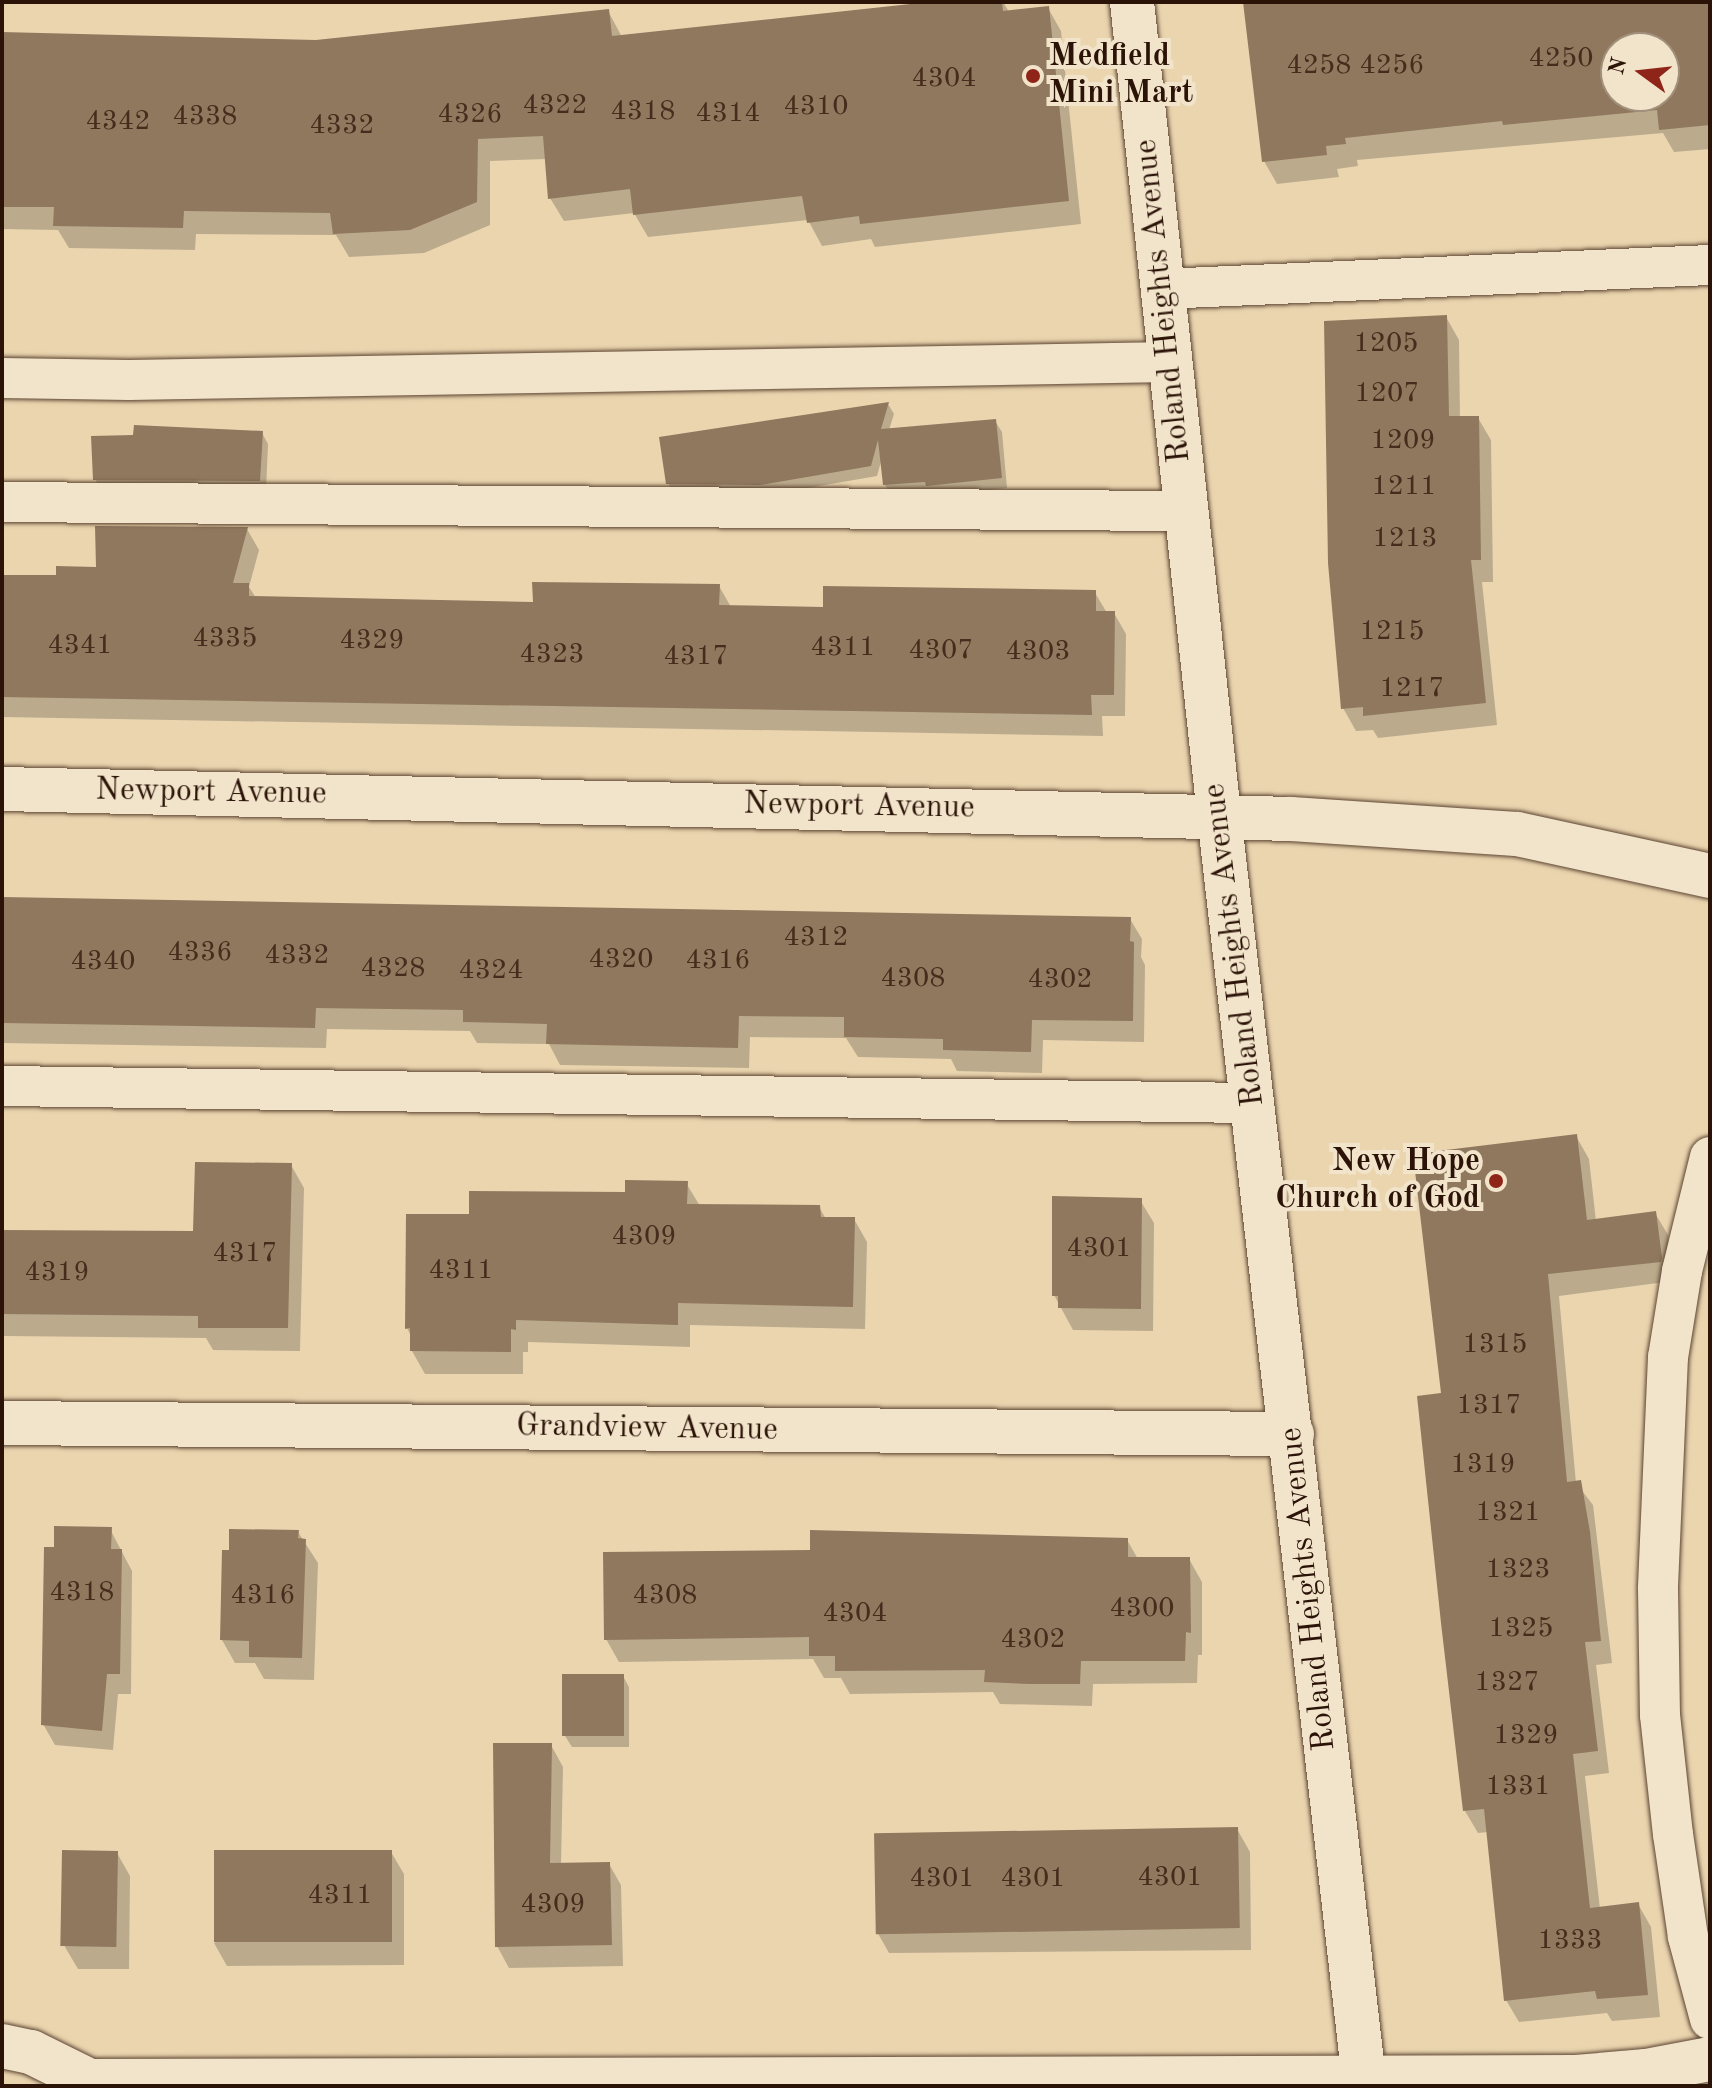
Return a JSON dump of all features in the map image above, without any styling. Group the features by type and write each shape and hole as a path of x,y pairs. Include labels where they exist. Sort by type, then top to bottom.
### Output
{"street":[{"name":"Roland Heights Avenue","path":"1132,2 1219,815 1364,2079"},
{"name":"Newport Avenue","path":"2,789 1219,815 1517,834 1710,876"},
{"name":"Grandview Avenue","path":"2,1423 1292,1434"},
{"path":"2,2046 31,2052 90,2084 1576,2077 1646,2071 1710,2059"}],"lane":[{"path":"1162,289 1710,265"},
{"path":"2,378 161,379 1170,362"},
{"path":"2,502 1187,511"},
{"path":"2,1086 1253,1103"},
{"path":"1710,1157 1682,1271 1668,1357 1658,1589 1660,1715 1673,1834 1688,1937 1710,2019"}],"building":[{"path":"929,2 1002,2 1003,11 1049,6 1069,201 860,224 859,216 807,223 802,196 633,215 630,189 548,199 543,136 478,139 477,202 410,230 333,234 330,213 184,211 183,228 53,226 54,207 2,207 2,32 316,40 609,9 612,36"},
{"path":"1243,2 1710,2 1710,125 1659,130 1657,112 1680,112 1680,32 1600,32 1600,112 1636,112 1503,125 1502,121 1345,138 1346,144 1326,146 1327,155 1262,162"},
{"path":"1447,315 1449,416 1479,416 1481,560 1471,560 1486,703 1363,716 1363,707 1341,709 1328,563 1324,321"},
{"path":"889,402 881,429 996,419 1002,478 926,486 925,482 883,485 878,440 871,466 760,485 666,484 659,437"},
{"path":"134,425 263,431 260,481 93,480 91,436 133,435"},
{"path":"95,526 248,527 233,583 249,583 249,596 533,602 532,582 720,584 719,605 823,607 823,586 1096,590 1096,611 1115,611 1114,695 1091,695 1092,715 2,697 2,575 56,575 56,566 96,567"},
{"path":"2,897 1131,917 1130,941 1134,942 1133,1021 1032,1020 1031,1052 943,1050 943,1039 844,1037 844,1017 739,1016 738,1048 546,1044 547,1024 463,1022 463,1010 316,1008 315,1028 2,1023"},
{"path":"1577,1134 1587,1220 1656,1211 1662,1258 1661,1262 1548,1274 1567,1482 1581,1480 1590,1532 1601,1641 1585,1642 1598,1751 1573,1754 1590,1908 1639,1902 1648,1995 1597,1999 1595,1991 1504,2001 1484,1809 1463,1811 1441,1623 1417,1396 1441,1393 1413,1154"},
{"path":"195,1162 292,1163 288,1328 198,1328 198,1316 2,1314 2,1230 193,1231"},
{"path":"625,1180 688,1181 687,1204 820,1205 821,1217 855,1217 853,1307 678,1303 678,1325 516,1320 516,1330 511,1329 511,1352 410,1351 410,1328 405,1329 406,1214 469,1214 469,1191 625,1192"},
{"path":"1052,1196 1142,1198 1141,1309 1058,1308 1058,1296 1052,1296"},
{"path":"54,1526 112,1527 111,1549 122,1549 120,1674 107,1674 102,1731 41,1725 44,1547 54,1547"},
{"path":"229,1529 299,1530 298,1538 306,1539 302,1658 249,1657 249,1641 220,1640 222,1550 229,1550"},
{"path":"810,1530 1128,1538 1128,1557 1190,1557 1191,1633 1186,1632 1185,1661 1081,1661 1080,1684 1030,1684 984,1682 985,1670 835,1671 835,1656 809,1656 809,1637 604,1640 603,1552 810,1550"},
{"path":"562,1674 624,1674 624,1736 562,1736"},
{"path":"493,1743 552,1743 550,1863 610,1862 612,1945 495,1947"},
{"path":"1238,1827 1240,1928 876,1934 874,1833"},
{"path":"62,1850 118,1851 116,1947 60,1946"},
{"path":"214,1850 392,1850 392,1942 214,1942"}],"place":[{"name":"Medfield Mini Mart","path":"1033,76"},
{"name":"New Hope Church of God","path":"1496,1181"}]}
